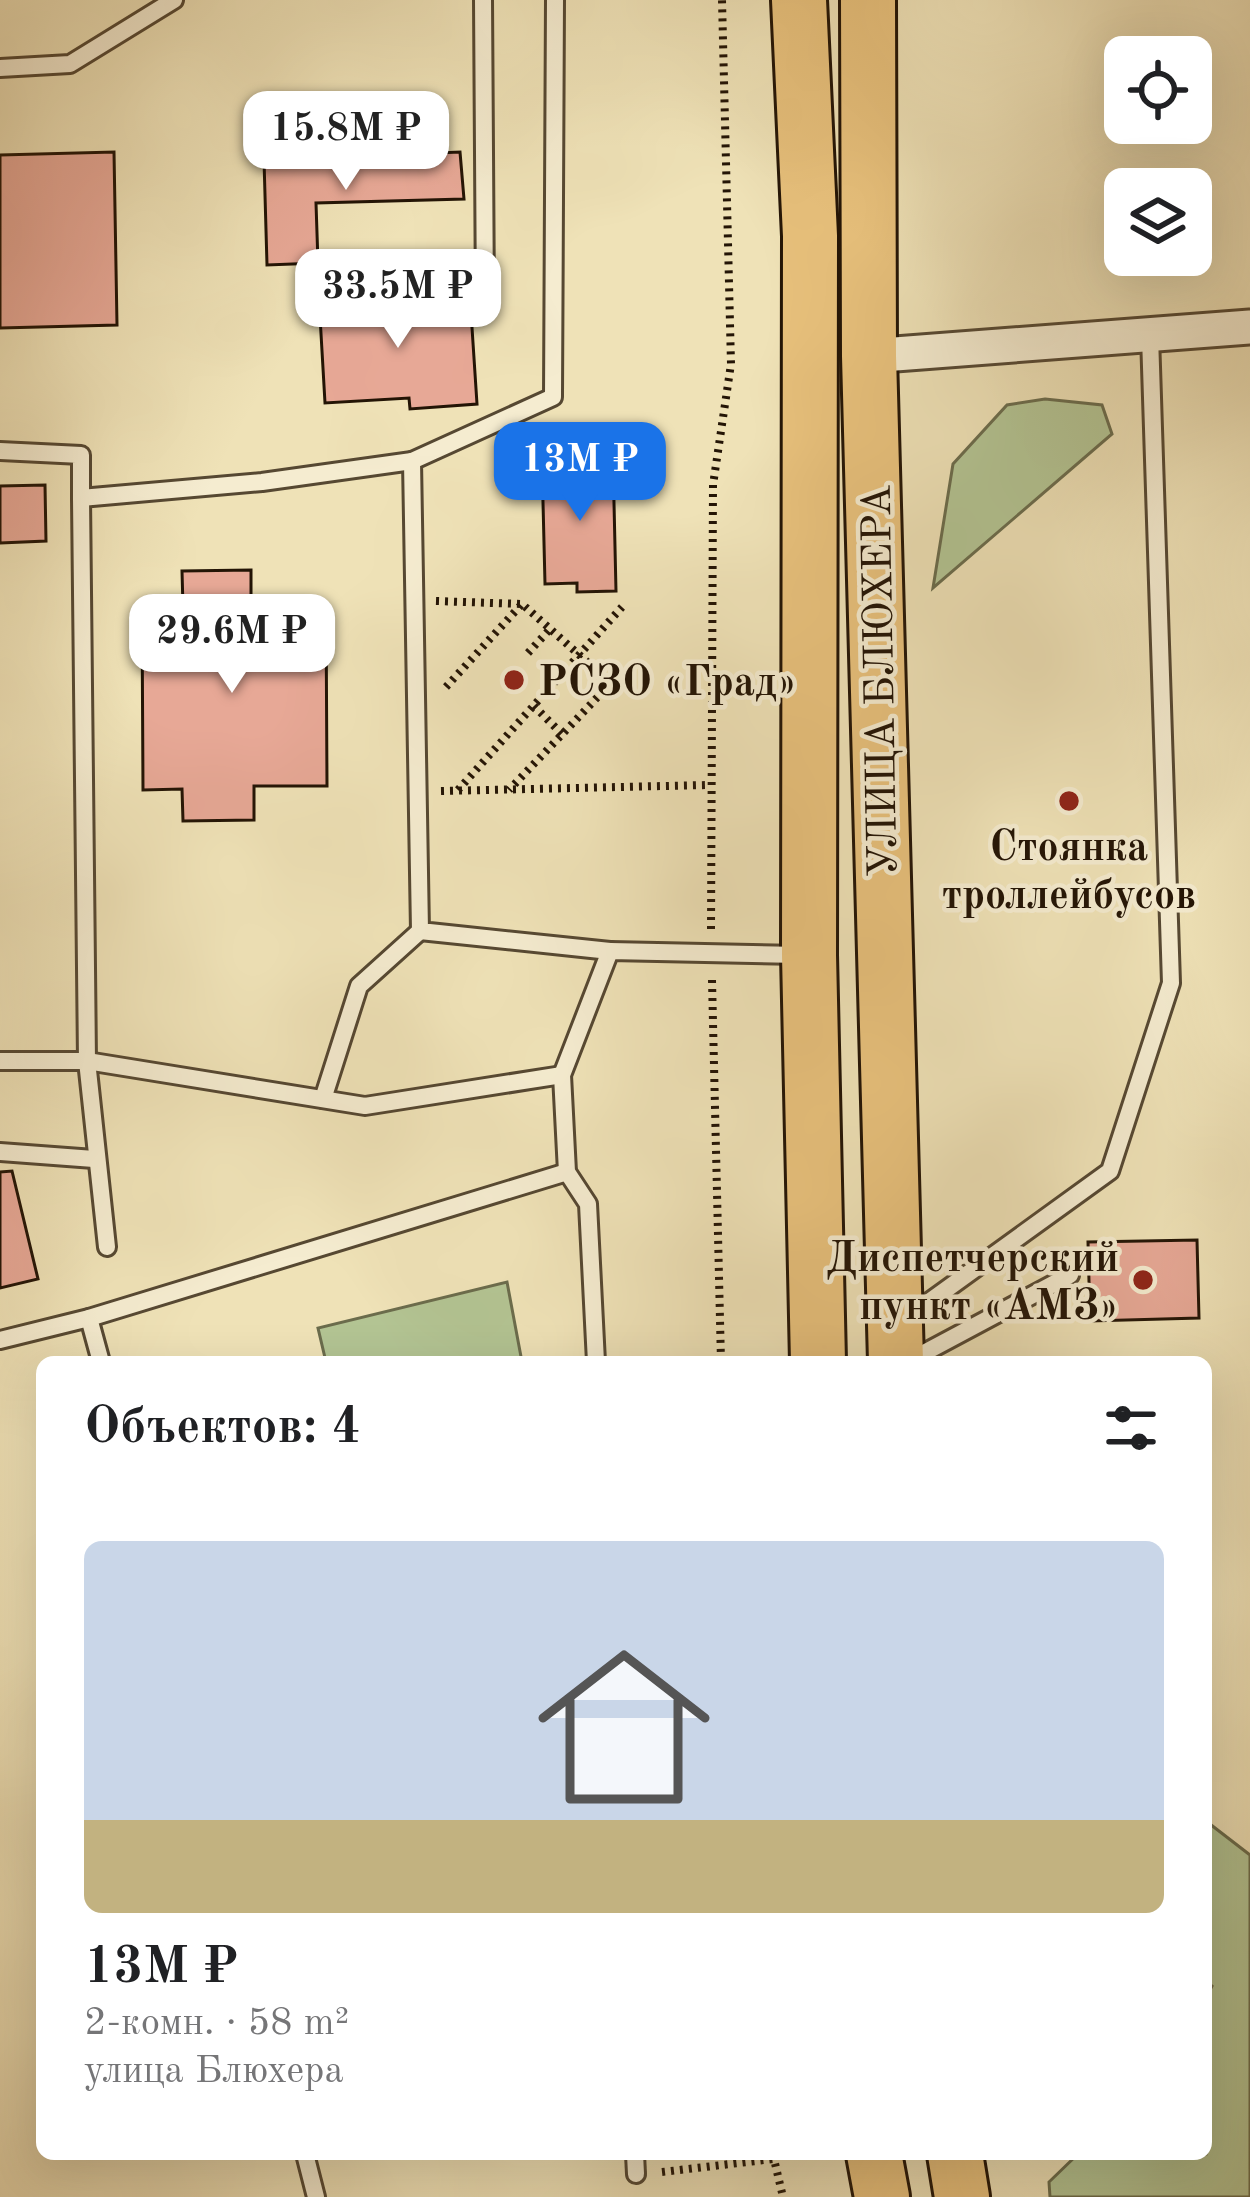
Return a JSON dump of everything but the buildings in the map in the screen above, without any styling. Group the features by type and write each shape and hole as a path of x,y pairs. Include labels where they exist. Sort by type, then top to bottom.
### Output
{"main road":[{"name":"УЛИЦА БЛЮХЕРА","path":"799,0 810,236 809,955 818,1356"},
{"name":"УЛИЦА БЛЮХЕРА","path":"868,0 869,356 898,1351"},
{"path":"811,361 869,356"},
{"path":"875,2160 882,2197"},
{"path":"956,2160 962,2197"}],"street":[{"path":"869,356 1250,327"}],"lane":[{"path":"0,68 70,64 174,0"},
{"path":"483,0 485,304"},
{"path":"81,498 262,482 412,461 553,397 555,0"},
{"path":"898,1351 1110,1172 1171,982 1150,336"},
{"path":"0,451 81,455 87,1061 106,1247"},
{"path":"412,461 414,792 420,932"},
{"path":"323,1099 359,986 420,932 610,951 809,955"},
{"path":"596,1356 588,1204 567,1172 562,1075 610,951"},
{"path":"0,1061 87,1061 365,1106 562,1075"},
{"path":"0,1152 94,1159"},
{"path":"0,1340 89,1318 567,1172"},
{"path":"898,1351 1070,1275"},
{"path":"89,1318 98,1356"},
{"path":"307,2160 316,2197"},
{"path":"635,2160 636,2174"}],"path":[{"path":"722,0 731,364 713,485 710,785 722,1356"},
{"path":"415,600 522,604 611,683 509,790"},
{"path":"446,687 522,604"},
{"path":"458,790 622,607"},
{"path":"528,653 550,628"},
{"path":"534,706 562,734"},
{"path":"414,792 710,785"},
{"path":"636,2174 743,2160"},
{"path":"774,2160 783,2197"}],"green space":[{"path":"1045,399 1102,405 1112,434 933,588 953,464 1007,405"},
{"path":"507,1282 521,1356 325,1356 318,1328"},
{"path":"1212,1826 1250,1855 1250,2197 1050,2197 1049,2182 1072,2160 1212,2160"}],"place":[{"name":"РСЗО «Град»","path":"514,680"},
{"name":"Стоянка троллейбусов","path":"1069,801"},
{"name":"Диспетчерский пункт «АМЗ»","path":"1143,1280"}]}
